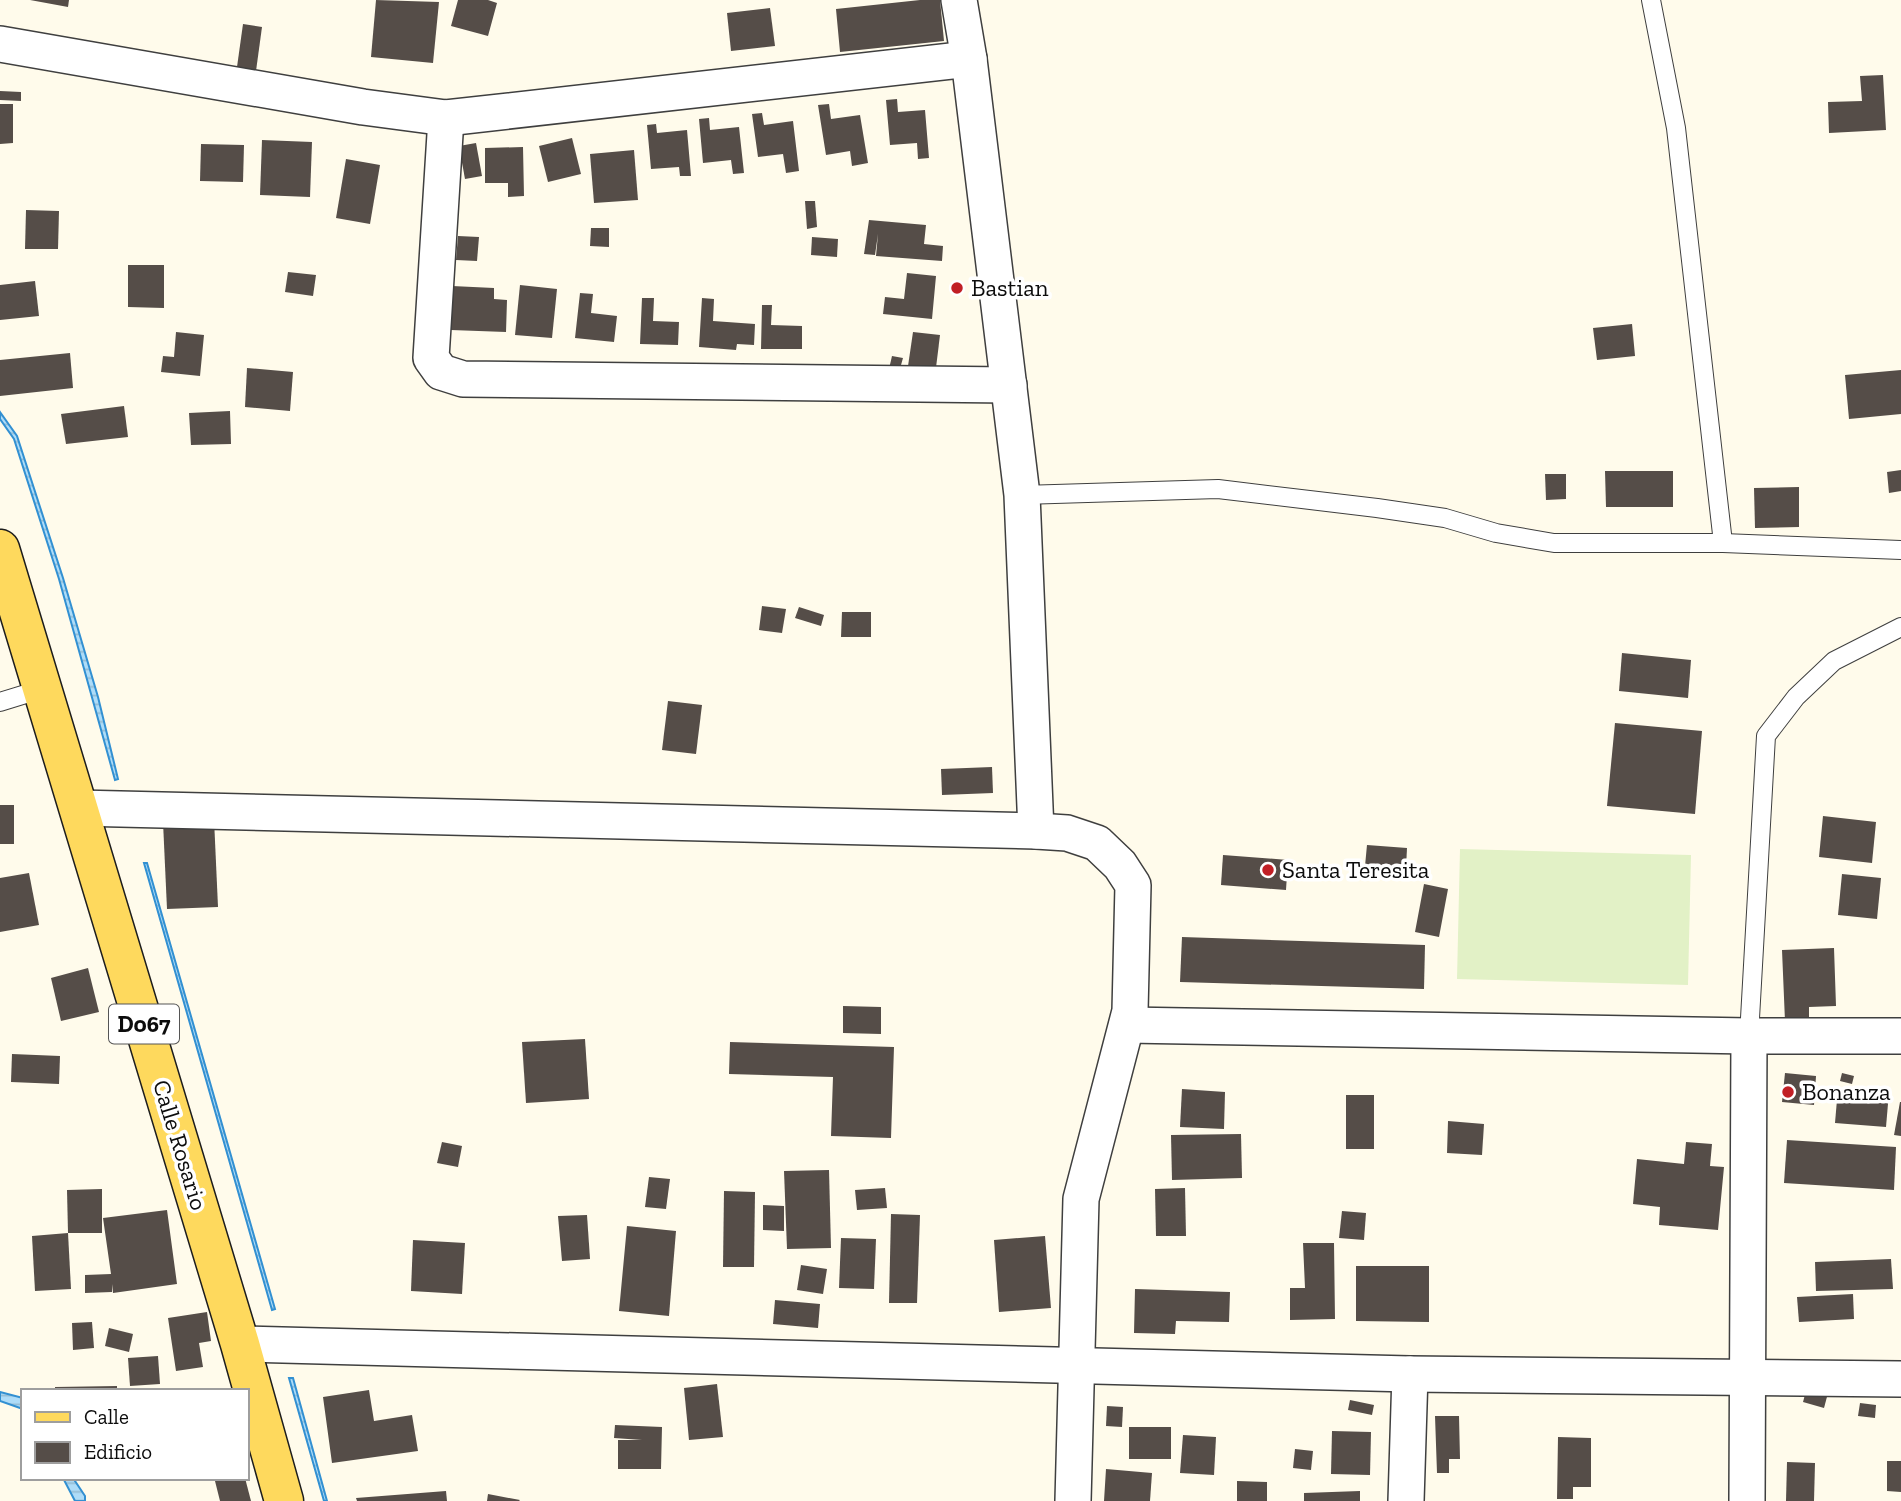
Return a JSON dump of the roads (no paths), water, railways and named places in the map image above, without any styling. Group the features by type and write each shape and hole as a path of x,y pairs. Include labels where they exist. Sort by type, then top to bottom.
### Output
{"main road":[{"name":"Calle Rosario","path":"0,549 240,1344 284,1501"}],"street":[{"path":"959,0 969,59 1022,495 1036,831"},
{"path":"0,44 363,107 446,118 969,59"},
{"path":"446,118 431,358 441,372 463,379 1009,385"},
{"path":"78,808 1036,831 1067,833 1097,843 1120,865 1133,885 1130,1011 1081,1199 1073,1501"},
{"path":"1127,1025 1749,1036 1901,1036"},
{"path":"1746,1501 1749,1036"},
{"path":"240,1344 1410,1374 1901,1379"},
{"path":"1406,1501 1410,1374"}],"lane":[{"path":"1651,0 1676,128 1723,543"},
{"path":"1022,495 1218,489 1432,516 1496,533 1554,543 1723,543 1901,550"},
{"path":"1749,1036 1766,736 1796,697 1834,662 1901,627"},
{"path":"0,702 42,689"}],"water":[{"path":"0,412 17,436 63,578 98,697 118,779 115,780 59,579 14,439 0,419"},
{"path":"144,863 147,863 275,1309 272,1310"},
{"path":"289,1378 293,1378 327,1501 324,1501"},
{"path":"0,1392 21,1397 21,1408 0,1401"},
{"path":"64,1480 74,1480 85,1496 85,1501 75,1501"}],"place":[{"name":"Bastian","path":"957,288"},
{"name":"Santa Teresita","path":"1268,870"},
{"name":"Bonanza","path":"1788,1092"}]}
